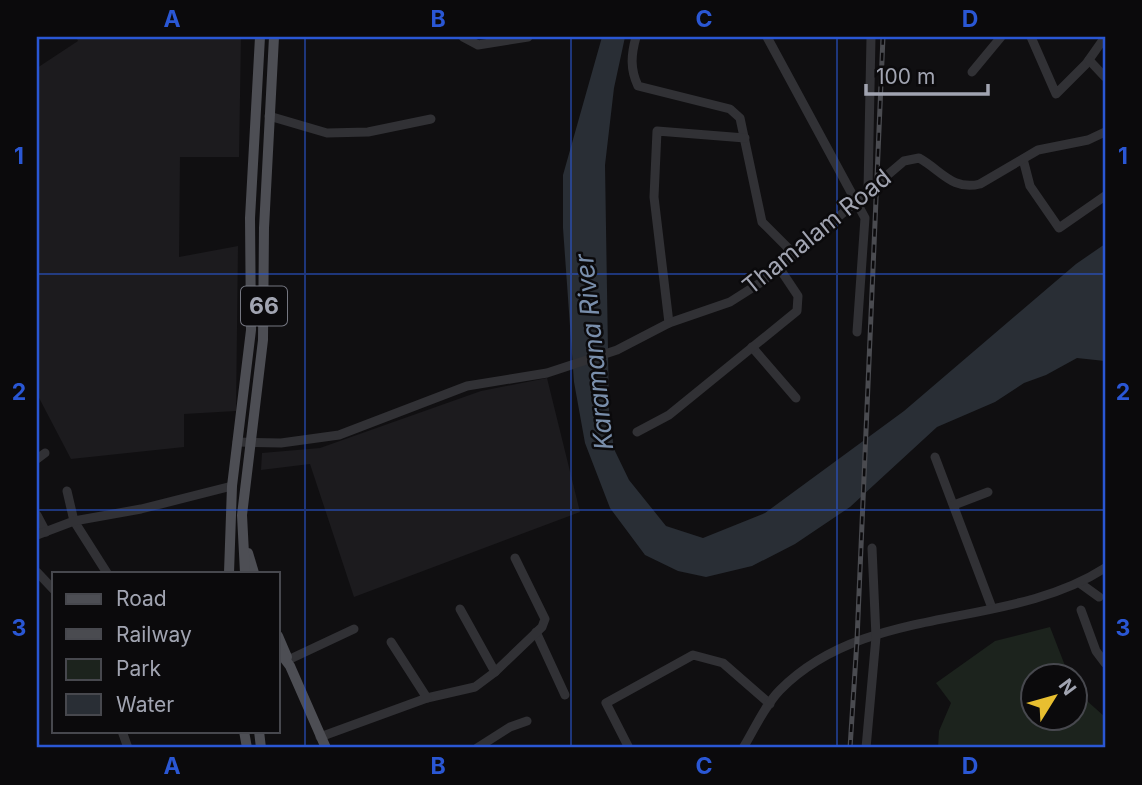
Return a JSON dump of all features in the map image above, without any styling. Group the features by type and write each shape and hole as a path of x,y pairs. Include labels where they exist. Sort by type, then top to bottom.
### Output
{"main road":[{"path":"229,572 232,486 251,330 250,218 260,37"},
{"name":"66","path":"245,572 244,482 263,340 269,116 274,37"},
{"path":"243,534 254,572"},
{"path":"280,642 286,662 326,748"}],"street":[{"path":"463,37 478,45 528,37"},
{"path":"636,37 632,64 638,86 730,109 740,118 762,222 793,253"},
{"path":"767,37 865,218 857,332"},
{"path":"868,190 872,37"},
{"path":"972,72 1000,37"},
{"path":"1031,37 1056,94 1089,60 1105,37"},
{"path":"1089,60 1105,77"},
{"path":"269,116 327,133 368,132 431,120"},
{"path":"669,323 654,197 657,131 745,138"},
{"name":"Thamalam Road","path":"237,442 281,443 339,435 467,387 547,373 617,350 669,323 730,302 763,281 793,253 858,203 868,190 904,161 919,158 958,186 969,187 1051,145 1088,140 1105,132"},
{"path":"1023,159 1030,186 1059,228 1105,196"},
{"path":"637,432 669,415 797,311 800,305 789,278 778,266"},
{"path":"752,347 796,398"},
{"path":"936,457 992,608"},
{"path":"37,515 41,533 74,520 141,509 232,486"},
{"path":"67,491 74,520 106,572"},
{"path":"954,505 988,492"},
{"path":"866,748 876,637 872,548"},
{"path":"320,737 427,698 475,687 495,672 536,632 545,619 515,558"},
{"path":"743,748 778,692 815,664 848,646 900,628 992,608 1081,584 1105,568"},
{"path":"37,572 52,588"},
{"path":"1081,584 1099,597"},
{"path":"460,609 495,672"},
{"path":"1081,610 1096,650 1105,663"},
{"path":"286,662 354,629"},
{"path":"536,632 565,695"},
{"path":"391,642 427,698"},
{"path":"629,748 606,703 693,655 723,663 770,704"},
{"path":"477,748 510,727 527,721"}],"shaded area":[{"path":"76,37 241,37 239,157 180,157 179,257 238,246 236,411 184,414 184,447 71,459 37,394 37,68 78,41"},
{"path":"547,378 580,512 354,597 310,464 261,470 262,453 320,448 481,391"}],"green space":[{"path":"1050,627 1064,662 1020,662 1020,732 1090,732 1090,704 1105,717 1105,748 938,748 939,731 951,703 936,683 995,641"}],"water":[{"name":"Karamana River","path":"602,37 625,37 614,88 605,165 609,414 614,449 629,480 666,526 703,538 765,513 904,411 1076,264 1105,244 1105,361 1077,358 1046,375 1024,383 995,402 937,427 850,507 795,544 752,566 706,577 678,571 645,555 610,508 585,443 574,382 563,228 563,175"}],"railway":[{"path":"850,748 883,37"}]}
